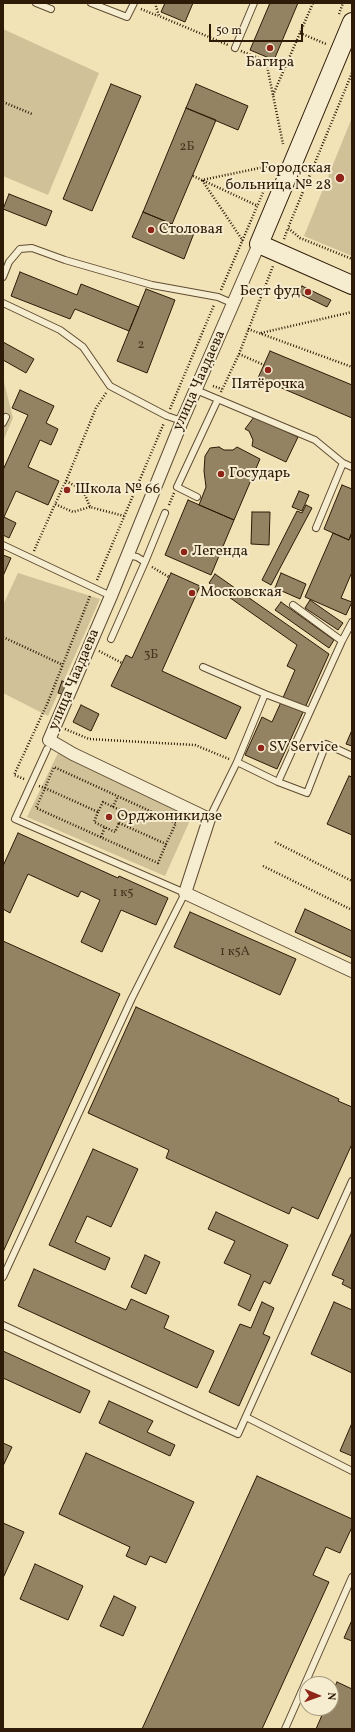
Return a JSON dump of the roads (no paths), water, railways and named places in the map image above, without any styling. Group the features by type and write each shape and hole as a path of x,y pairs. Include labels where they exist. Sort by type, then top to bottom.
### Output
{"street":[{"name":"улица Чаадаева","path":"48,744 182,421 234,304 251,242 345,19"},
{"path":"251,242 279,251 352,285"},
{"path":"48,744 73,754 209,819 186,893 352,970"}],"lane":[{"path":"36,3 51,9"},
{"path":"91,3 126,17 133,4"},
{"path":"235,48 254,3"},
{"path":"3,277 9,262 20,249 32,248 65,260 152,285 218,297 234,304"},
{"path":"3,303 60,330 84,346 110,386 167,416 182,421"},
{"path":"196,390 316,440 343,463 352,467"},
{"path":"197,496 177,487 218,399"},
{"path":"3,423 6,417"},
{"path":"316,528 343,463"},
{"path":"111,639 165,513"},
{"path":"3,545 110,596"},
{"path":"127,555 137,557 145,562"},
{"path":"293,605 342,641"},
{"path":"278,782 352,622"},
{"path":"203,667 265,694 310,711"},
{"path":"209,819 237,762 265,694"},
{"path":"3,1277 132,998 186,893 15,819 48,744"},
{"path":"237,762 278,782 307,793 326,744 352,756"},
{"path":"3,1326 238,1434 352,1181"},
{"path":"246,1417 352,1471"},
{"path":"285,1729 352,1577"}],"place":[{"name":"Багира","path":"270,48"},
{"name":"Городская больница № 28","path":"340,178"},
{"name":"Столовая","path":"151,230"},
{"name":"Бест фуд","path":"308,292"},
{"name":"Пятёрочка","path":"268,370"},
{"name":"Государь","path":"221,474"},
{"name":"Школа № 66","path":"67,490"},
{"name":"Легенда","path":"184,552"},
{"name":"Московская","path":"192,593"},
{"name":"SV Service","path":"261,748"},
{"name":"Орджоникидзе","path":"109,817"}]}
